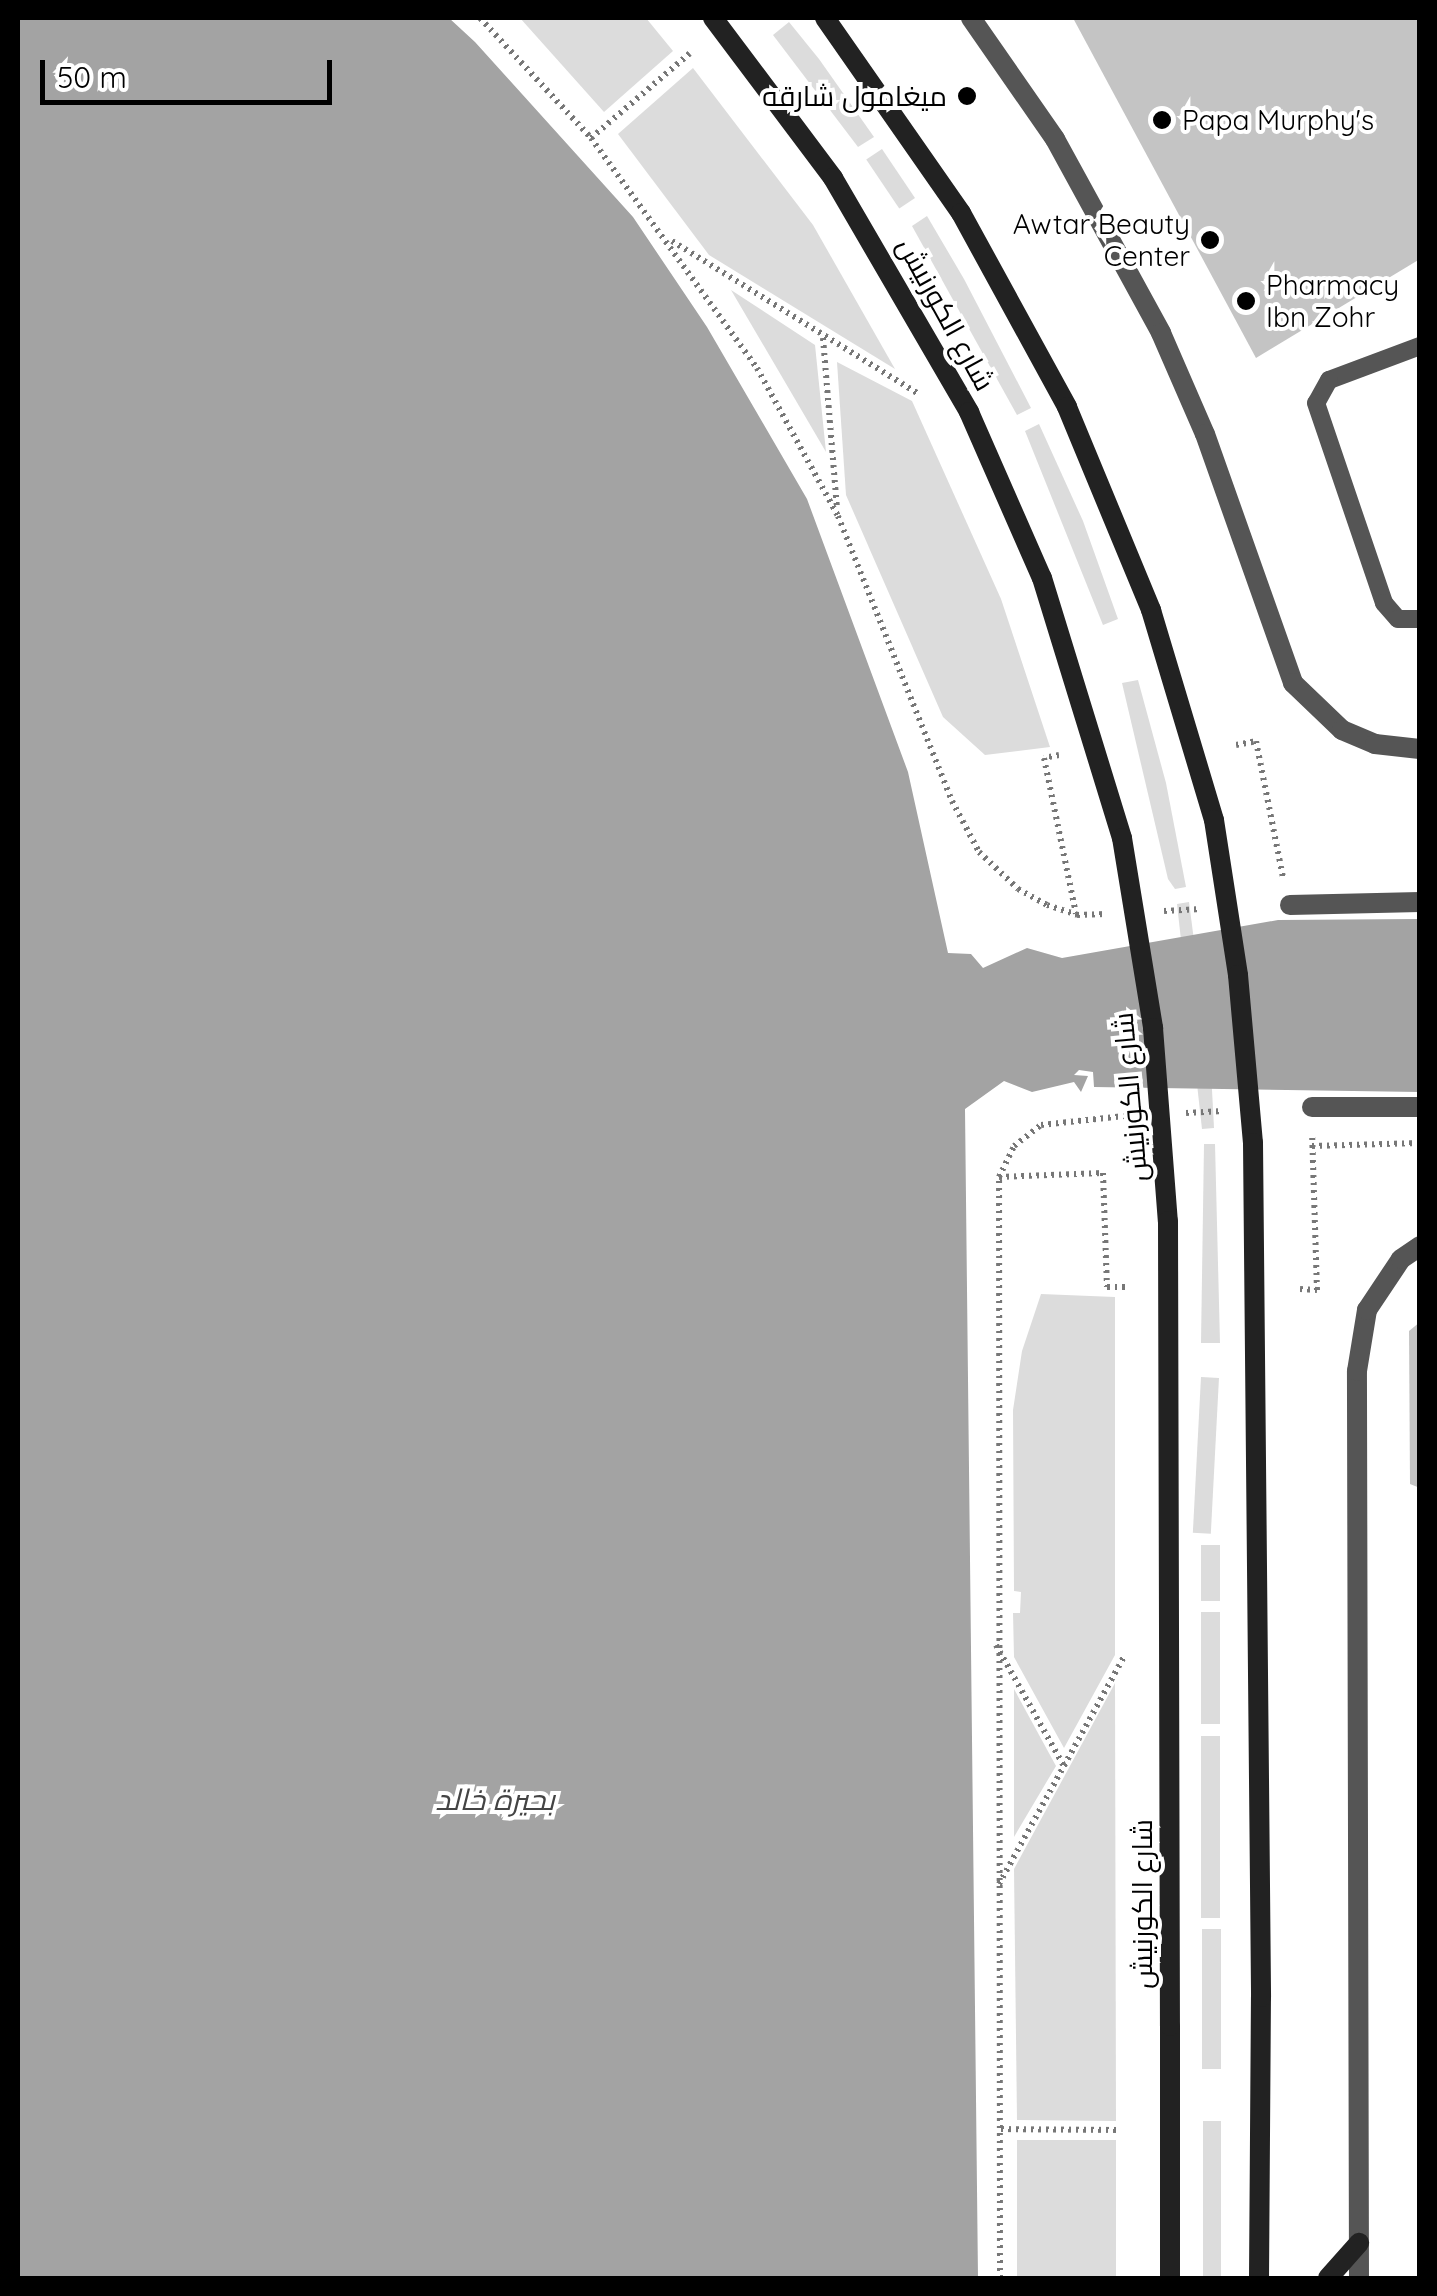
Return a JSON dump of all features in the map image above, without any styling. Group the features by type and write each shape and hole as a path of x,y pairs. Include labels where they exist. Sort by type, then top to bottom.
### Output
{"main road":[{"name":"شارع الكورنيش","path":"713,18 833,178 969,412 1042,578 1122,838 1153,1028 1168,1221 1170,2278"},
{"path":"825,18 961,214 1067,407 1151,610 1214,820 1238,975 1254,1160 1262,1997 1260,2278"},
{"path":"1328,2278 1359,2244"}],"street":[{"path":"970,18 1054,140 1161,332 1204,434 1293,682 1342,730 1375,744 1420,749"},
{"path":"1290,905 1420,902"},
{"path":"1312,1106 1420,1106"},
{"path":"1359,2278 1357,1371 1368,1310 1401,1258 1420,1246"}],"lane":[{"path":"1420,346 1330,380 1316,403 1384,604 1398,619 1420,618"}],"path":[{"path":"480,18 591,138 757,368 838,516 952,801 979,852 1018,889 1076,915 1115,913"},
{"path":"591,138 690,53"},
{"path":"666,238 919,394"},
{"path":"823,336 838,516"},
{"path":"1236,745 1256,741 1290,905"},
{"path":"1060,754 1044,758 1076,915"},
{"path":"1154,911 1212,908"},
{"path":"1300,1288 1317,1290 1312,1106"},
{"path":"1173,1114 1233,1110"},
{"path":"1000,2278 995,1644 999,1176 1014,1146 1041,1125 1154,1114"},
{"path":"1312,1146 1420,1143"},
{"path":"999,1176 1103,1174 1107,1287 1126,1287"},
{"path":"995,1644 1064,1766"},
{"path":"999,1885 1125,1655"},
{"path":"1000,2130 1121,2130"}],"shaded area":[{"path":"520,18 646,18 673,51 604,112"},
{"path":"789,22 874,137 858,147 773,35"},
{"path":"693,68 813,225 895,369 709,255 618,134"},
{"path":"882,149 915,198 899,209 866,160"},
{"path":"927,216 1031,408 1017,415 912,226"},
{"path":"731,290 815,345 826,452"},
{"path":"837,362 912,401 1001,599 1050,747 985,755 943,717 846,495"},
{"path":"1039,424 1083,521 1118,619 1103,625 1025,431"},
{"path":"1138,680 1166,783 1186,887 1175,889 1168,879 1122,683"},
{"path":"1189,902 1211,1071 1214,1128 1202,1129 1177,904"},
{"path":"1204,1144 1215,1144 1220,1343 1201,1343"},
{"path":"1041,1294 1115,1297 1115,1655 1064,1748 1014,1657 1013,1613 1020,1613 1021,1592 1014,1591 1013,1410 1022,1351"},
{"path":"1201,1377 1219,1378 1211,1534 1193,1533"},
{"path":"1201,1545 1220,1545 1220,1601 1201,1601"},
{"path":"1201,1612 1220,1612 1220,1724 1201,1724"},
{"path":"1115,1683 1116,2121 1017,2120 1014,1869"},
{"path":"1014,1689 1056,1766 1014,1837"},
{"path":"1201,1736 1220,1736 1220,1918 1201,1918"},
{"path":"1202,1929 1221,1929 1221,2069 1202,2069"},
{"path":"1203,2121 1221,2121 1221,2278 1203,2278"},
{"path":"1017,2140 1116,2140 1116,2278 1017,2278"}],"water":[{"name":"بحيرة خالد","path":"18,18 449,18 475,42 633,217 707,327 807,499 908,772 948,953 971,954 983,968 1027,948 1062,958 1278,920 1419,919 1419,1092 1094,1087 1093,1072 1079,1070 1074,1075 1088,1076 1081,1092 1074,1082 1032,1092 1004,1081 965,1109 978,2278 18,2278"}],"building":[{"path":"1073,18 1420,18 1420,259 1256,358"},
{"path":"1420,1322 1420,1488 1410,1484 1409,1331"}],"place":[{"name":"ميغامول شارقه","path":"967,96"},
{"name":"Papa Murphy's","path":"1162,120"},
{"name":"Awtar Beauty Center","path":"1210,240"},
{"name":"Pharmacy Ibn Zohr","path":"1246,301"}]}
